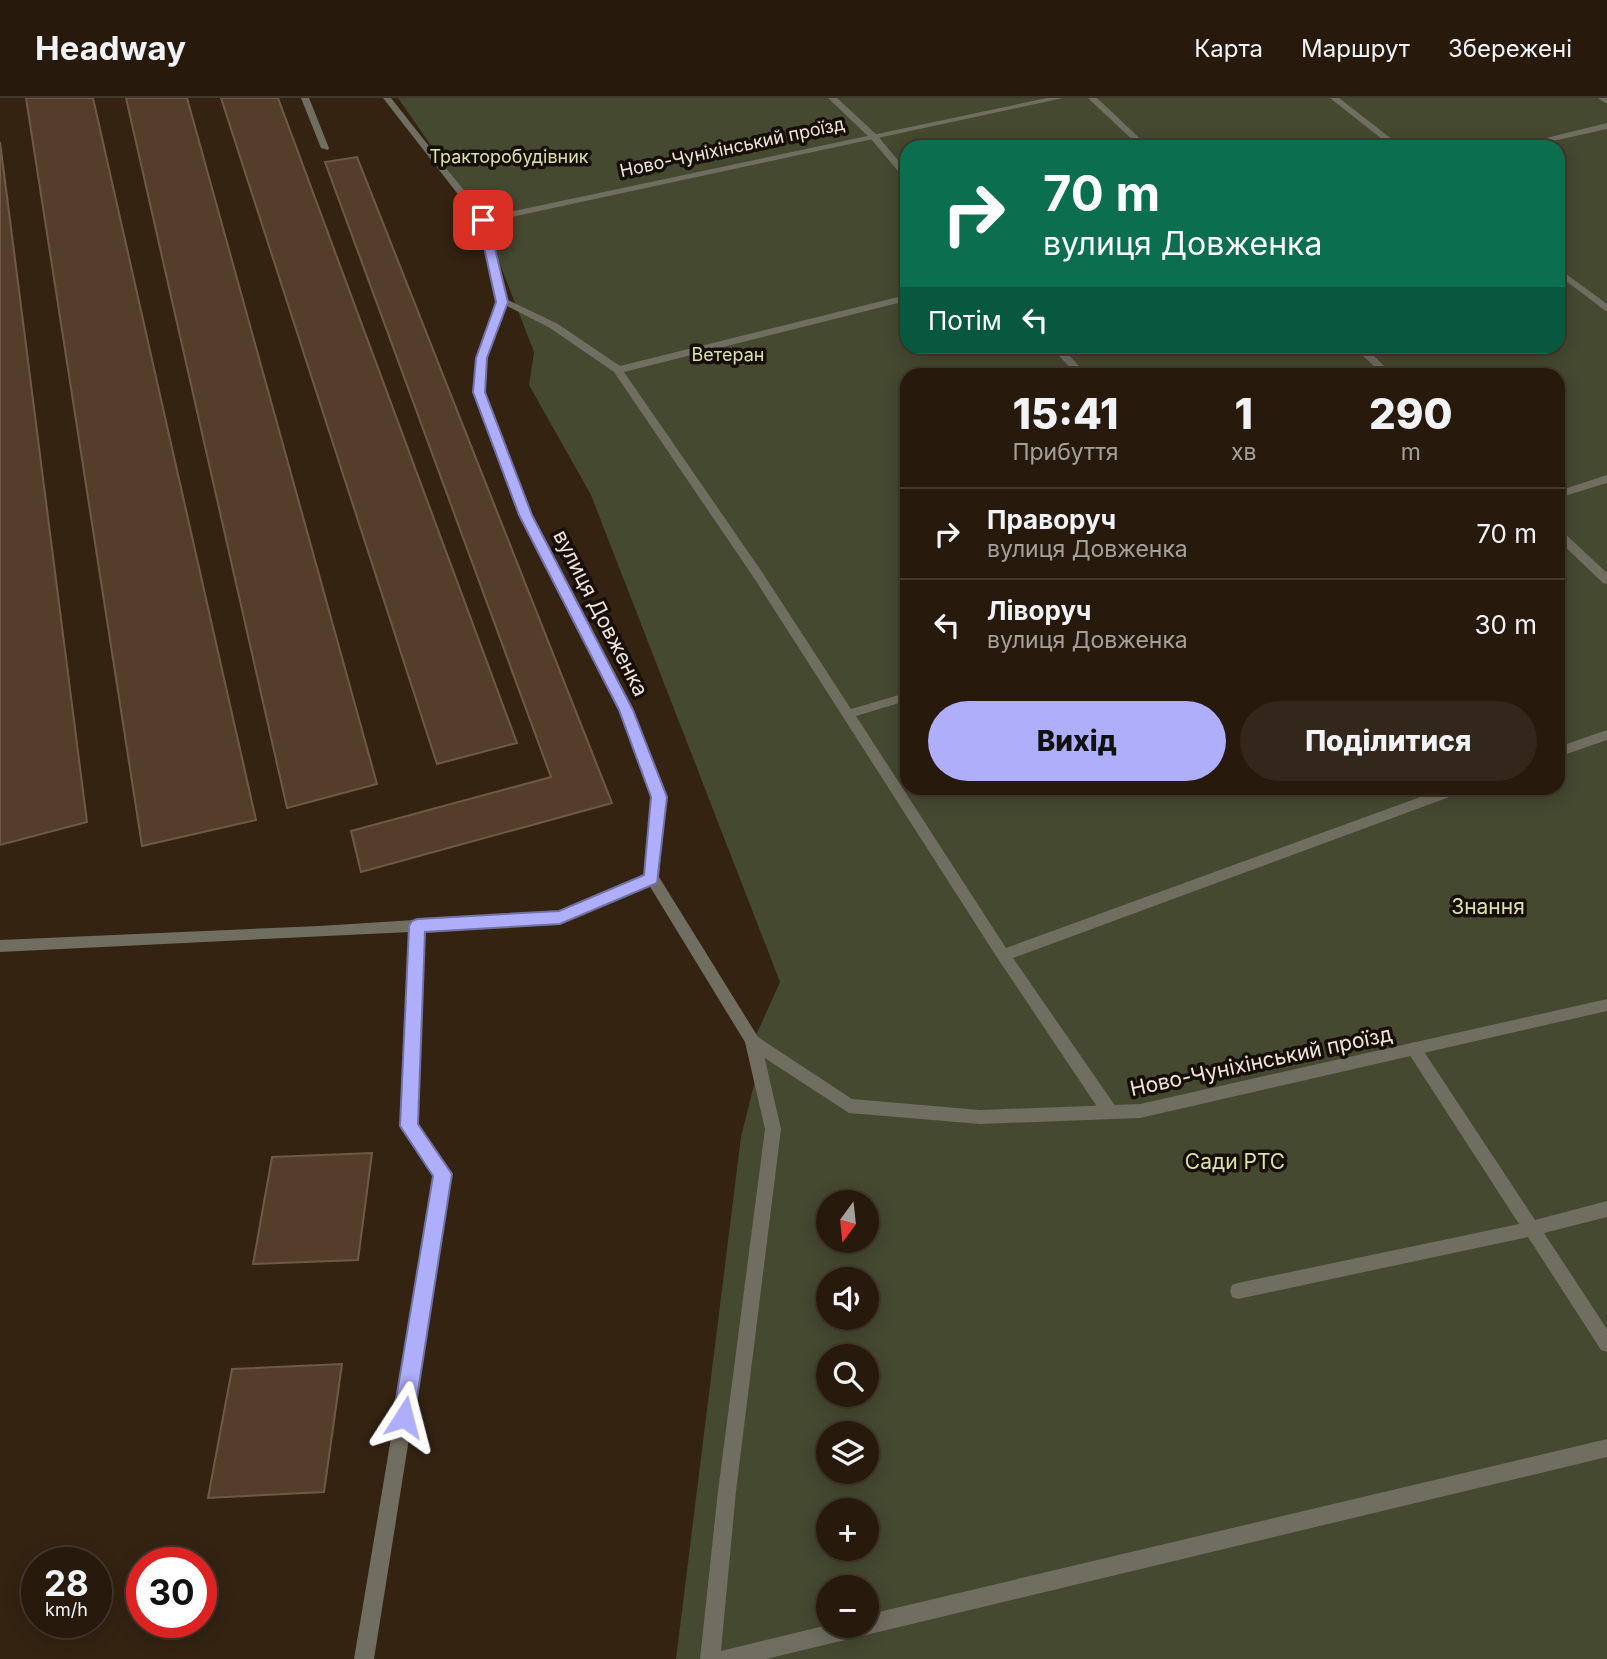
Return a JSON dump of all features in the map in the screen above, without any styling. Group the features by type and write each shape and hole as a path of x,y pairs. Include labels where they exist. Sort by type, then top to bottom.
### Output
{"street":[{"path":"305,98 325,148"},
{"path":"387,98 483,220 502,302 554,326 618,370 758,575 900,795"},
{"path":"832,98 874,137 900,168"},
{"name":"Ново-Чуніхінський проїзд","path":"483,220 1059,98"},
{"path":"1093,98 1138,140"},
{"path":"1334,98 1389,140"},
{"path":"1602,98 1607,101"},
{"path":"1545,140 1607,126"},
{"path":"1565,276 1607,309"},
{"path":"618,370 900,300"},
{"name":"вулиця Довженка","path":"502,302 482,358 479,392 526,515 626,710 659,797 652,878"},
{"path":"1063,354 1076,368"},
{"path":"1366,354 1381,368"},
{"path":"1565,493 1607,479"},
{"path":"1565,541 1607,580"},
{"path":"848,714 900,699"},
{"path":"1565,750 1607,735"},
{"path":"900,795 1003,955 1110,1112"},
{"path":"1003,955 1433,795"},
{"path":"0,946 560,917 652,878"},
{"name":"Ново-Чуніхінський проїзд","path":"652,878 754,1042 849,1106 979,1117 1140,1111 1607,1005"},
{"path":"365,1659 443,1174 409,1126 417,926"},
{"path":"710,1659 727,1490 773,1129 754,1042"},
{"path":"1414,1049 1607,1344"},
{"path":"1238,1291 1531,1229 1607,1209"},
{"path":"879,1622 1607,1448"},
{"path":"724,1659 816,1637"}],"green space":[{"name":"Сади РТС","path":"398,98 1607,98 1607,1659 676,1659 741,1137 763,1049 753,1042 780,982 591,495 529,385 534,352 483,220"}],"building":[{"path":"26,98 93,98 256,820 142,846"},
{"path":"126,98 187,98 377,784 287,808"},
{"path":"221,98 278,98 517,743 437,764"},
{"path":"0,142 87,822 0,845"},
{"path":"357,157 612,803 361,872 351,831 551,777 325,162"},
{"path":"372,1153 358,1260 253,1264 272,1157"},
{"path":"342,1364 324,1492 208,1498 232,1369"}],"route":[{"path":"404,1417 443,1174 409,1126 417,926 560,917 652,878 659,797 626,710 526,515 479,392 482,358 502,302 483,220"}],"park label":[{"name":"Тракторобудівник","path":"509,156"},
{"name":"Ветеран","path":"728,354"},
{"name":"Знання","path":"1488,906"}]}
